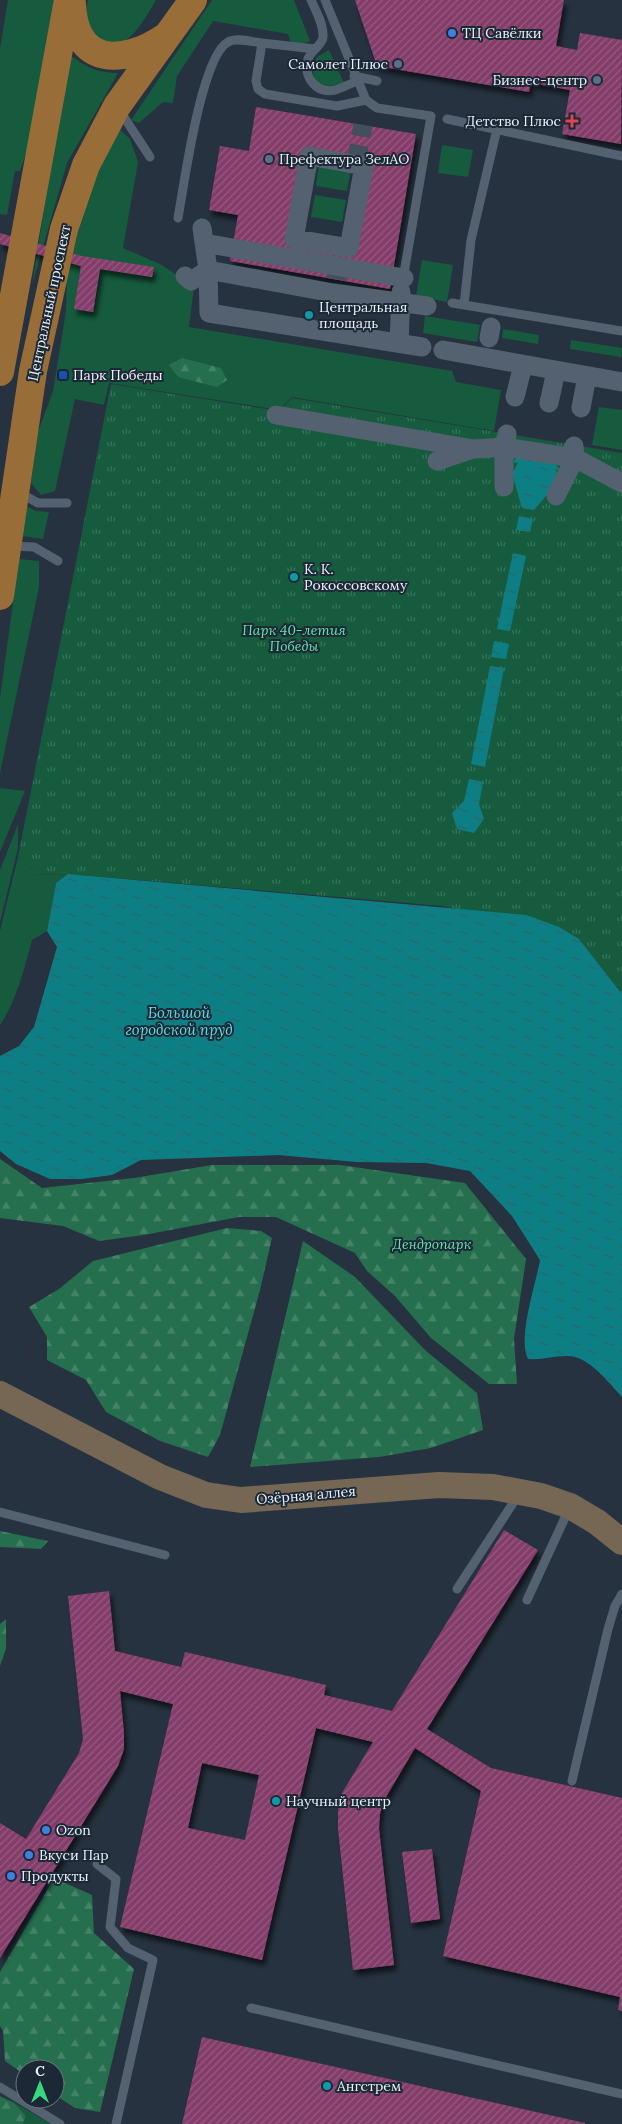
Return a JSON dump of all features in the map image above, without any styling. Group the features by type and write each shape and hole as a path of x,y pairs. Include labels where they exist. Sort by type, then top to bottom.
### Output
{"main road":[{"name":"Центральный проспект","path":"70,0 81,41 90,50 103,56 118,57 133,54 151,47 170,35"},
{"name":"Центральный проспект","path":"0,372 5,318 70,0"},
{"name":"Центральный проспект","path":"0,596 14,490 33,371 64,230 86,165 117,106 170,35 193,0"}],"street":[{"path":"308,156 364,166 350,248 342,247 294,239 308,156"},
{"path":"422,347 209,313 208,270 203,236 401,291 427,306"},
{"path":"185,276 191,281 208,270 335,286 401,291"},
{"path":"399,343 401,291"},
{"path":"443,350 622,382"},
{"path":"515,397 523,365"},
{"path":"550,403 556,371"},
{"path":"581,408 587,376"},
{"path":"280,420 474,449"},
{"path":"504,487 505,441"},
{"path":"437,461 505,441 574,452 622,483"},
{"path":"556,496 574,452"},
{"name":"Озёрная аллея","path":"0,1394 160,1477 206,1495 240,1500 439,1485 493,1487 541,1496 570,1506 597,1522 622,1542"}],"lane":[{"path":"311,0 323,30 322,41 309,57 306,72 310,81 319,89 335,90 355,78 377,81"},
{"path":"325,0 355,78 366,100 377,108 431,116 401,291"},
{"path":"178,218 195,122 204,86 222,48 234,40 315,48"},
{"path":"262,44 256,81 261,92 337,106 366,100"},
{"path":"117,106 150,157"},
{"path":"447,119 622,156"},
{"path":"464,304 471,240 497,130"},
{"path":"452,302 622,330"},
{"path":"14,490 38,503 67,503"},
{"path":"7,545 34,547 58,561"},
{"path":"457,1589 521,1492"},
{"path":"527,1600 570,1506"},
{"path":"0,1512 165,1555"},
{"path":"572,1781 608,1629 615,1606 622,1594"},
{"path":"97,1864 116,1879 110,1926 128,1948 153,1960 116,2124"},
{"path":"251,2008 622,2094"},
{"path":"0,2087 60,2124"}],"green space":[{"path":"8,0 55,0 29,144 20,171 15,171 7,215 0,214 0,49"},
{"path":"88,0 156,0 134,34 118,44 109,44 99,40 84,21"},
{"path":"212,0 294,0 310,41 292,46 288,34 213,21 177,76 173,103 163,102 139,123 131,120"},
{"path":"329,50 344,83 325,87 315,81 312,67 317,57"},
{"path":"69,54 92,68 104,72 118,73 67,163 32,285"},
{"path":"118,128 130,139 138,162 123,248 162,265 194,287 189,327 452,371 456,382 501,390 494,431 292,397 279,410 109,383 104,405 75,399 55,491 41,495 31,483 38,432 53,391 66,311 67,272 77,228 93,176"},
{"path":"442,145 473,150 468,177 438,173"},
{"path":"319,163 351,169 347,191 316,186"},
{"path":"315,195 346,200 342,222 311,217"},
{"path":"422,260 453,265 447,302 416,296"},
{"path":"425,316 480,325 477,342 423,333"},
{"path":"503,329 539,335 538,344 502,338"},
{"path":"571,340 622,348 621,357 570,349"},
{"path":"182,358 221,368 227,380 217,387 178,377 169,365"},
{"name":"Парк 40-летия Победы","path":"111,384 279,411 292,398 622,453 622,994 579,939 443,906 68,874 29,875 18,857"},
{"path":"599,407 622,410 622,450 592,445"},
{"path":"26,506 36,511 49,512 43,539 22,536"},
{"path":"19,559 39,561 39,587 0,773 0,698"},
{"path":"0,788 25,791 0,852"},
{"path":"18,824 18,848 0,922 0,870"},
{"path":"18,857 29,875 68,874 56,883 47,931 32,940 15,995 0,1025 0,931"},
{"name":"Дендропарк","path":"0,1159 42,1188 134,1178 212,1165 340,1165 465,1183 526,1259 514,1339 517,1384 489,1384 431,1338 395,1296 367,1271 355,1253 276,1217 239,1217 144,1235 99,1241 63,1226 0,1218"},
{"path":"227,1228 261,1231 272,1238 260,1290 220,1435 208,1457 160,1441 106,1412 86,1380 47,1360 47,1337 29,1307 59,1289 93,1261"},
{"path":"303,1241 355,1277 425,1350 477,1393 483,1430 431,1448 379,1457 250,1467"},
{"path":"0,1531 48,1541 41,1549 0,1547"},
{"path":"6,1619 6,1648 0,1666 0,1624"},
{"path":"54,1878 92,1895 94,1933 134,1969 100,2112 75,2108 65,2102 65,2059 15,2059 15,2068 5,2061 3,2031 0,2026 0,1972"},
{"path":"0,2096 14,2103 15,2109 20,2109 26,2116 23,2124 0,2124"},
{"path":"20,2109 26,2109 51,2124 23,2124 26,2116"}],"water":[{"path":"518,456 555,462 559,470 556,469 558,482 534,510 522,508 512,473 518,463 513,462"},
{"path":"519,516 533,519 530,532 516,530"},
{"path":"513,553 526,556 510,631 497,629"},
{"path":"494,641 509,644 506,659 491,657"},
{"path":"490,666 504,668 485,767 471,764"},
{"path":"469,779 483,782 479,804 484,819 474,833 457,829 452,813 464,801"},
{"name":"Большой городской пруд","path":"68,874 526,915 559,927 579,939 622,994 622,1397 597,1371 583,1360 567,1356 528,1359 525,1350 526,1325 540,1260 512,1216 470,1171 426,1163 357,1162 278,1155 141,1160 112,1175 82,1179 50,1179 16,1164 0,1151 0,1056 19,1046 34,1027 57,947 47,931 56,883"}],"building":[{"name":"ТЦ Савёлки","path":"355,0 564,0 556,46 577,50 580,33 622,40 621,144 562,134 570,90 531,83 529,92 377,66"},
{"path":"256,107 416,134 390,289 230,261 238,215 209,210 220,146 249,151","holes":["309,156 364,166 349,248 294,239"]},
{"path":"0,233 82,256 154,267 152,277 100,269 93,312 74,309 81,266 0,244"},
{"path":"504,1530 538,1550 427,1729 491,1768 622,1798 622,2011 618,2010 620,1997 443,1956 481,1791 415,1748 383,1802 380,1814 379,1828 394,1965 353,1970 338,1829 338,1811 342,1793 373,1742 316,1728 262,1960 120,1927 173,1704 120,1691 124,1749 118,1766 0,1958 0,1823 26,1839 79,1753 83,1739 68,1596 109,1591 115,1651 181,1667 185,1652 326,1685 324,1695 392,1711","holes":["202,1763 259,1775 245,1840 188,1828"]},
{"path":"432,1849 440,1919 411,1923 402,1852"},
{"name":"Ангстрем","path":"202,2037 585,2123 585,2124 182,2124"}],"tunnel":[{"path":"356,164 363,125"},
{"path":"336,279 342,247"}],"place":[{"name":"ТЦ Савёлки","path":"452,33"},
{"name":"Самолет Плюс","path":"398,64"},
{"name":"Бизнес-центр","path":"597,80"},
{"name":"Детство Плюс","path":"572,121"},
{"name":"Префектура ЗелАО","path":"269,159"},
{"name":"Центральная площадь","path":"309,315"},
{"name":"Парк Победы","path":"63,375"},
{"name":"К. К. Рокоссовскому","path":"294,577"},
{"name":"Научный центр","path":"276,1801"},
{"name":"Ozon","path":"46,1830"},
{"name":"Вкуси Пар","path":"29,1855"},
{"name":"Продукты","path":"11,1876"},
{"name":"Ангстрем","path":"327,2086"}]}
